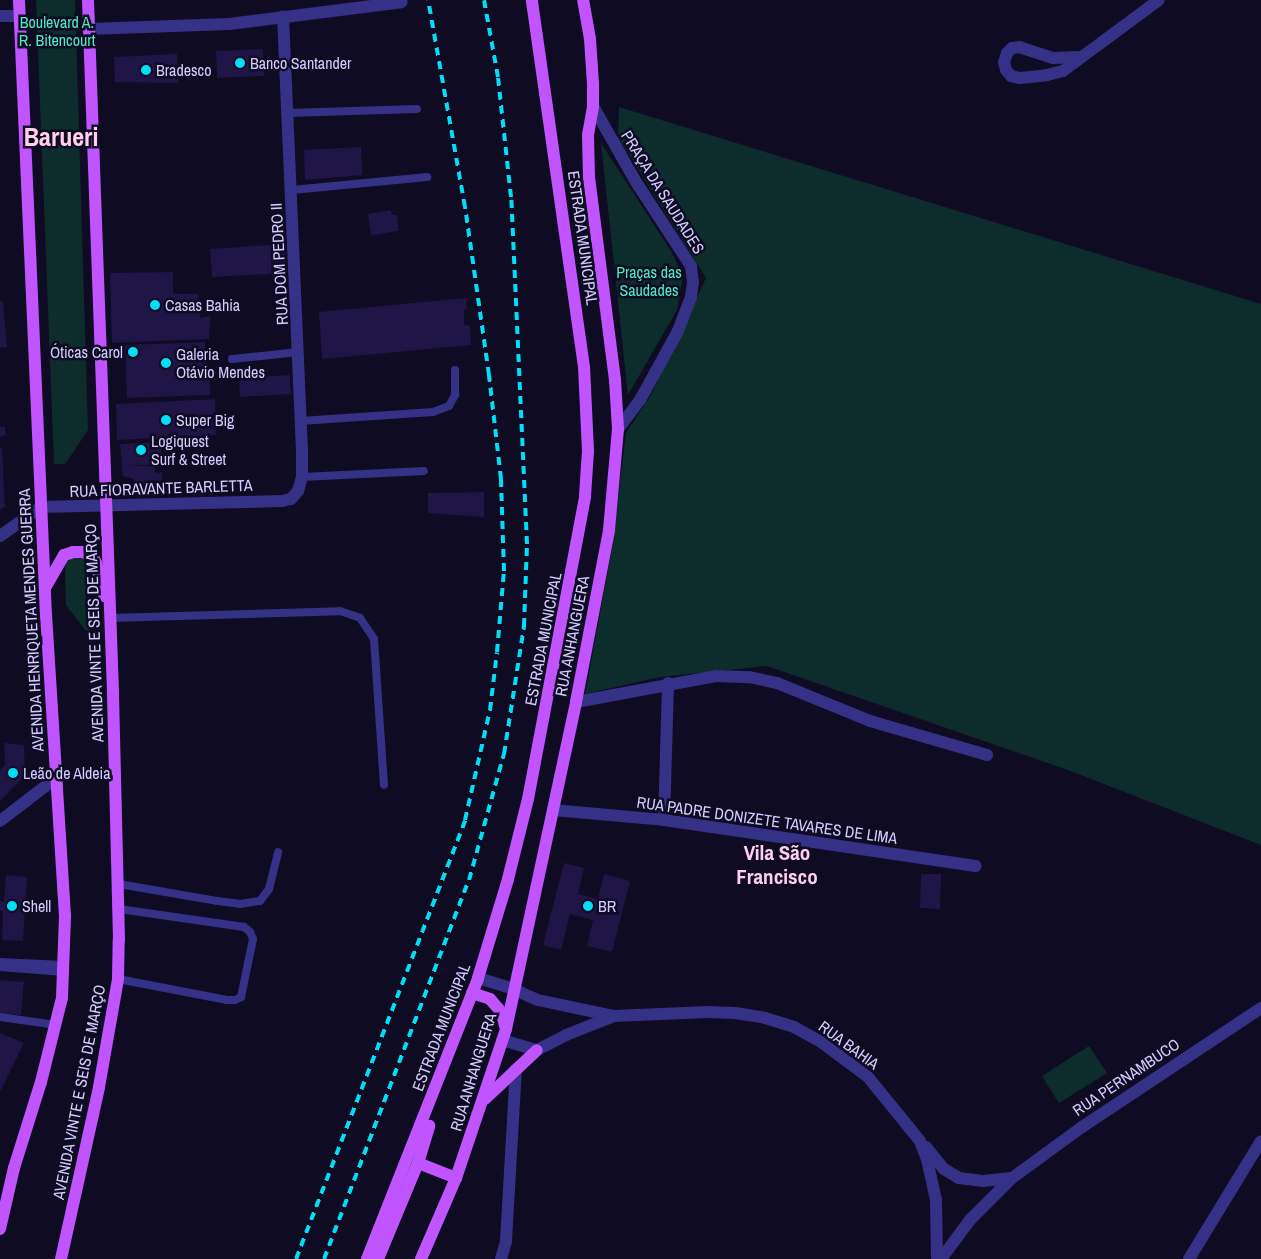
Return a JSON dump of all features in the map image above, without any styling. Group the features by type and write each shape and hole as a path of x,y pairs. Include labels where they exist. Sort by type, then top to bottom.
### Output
{"main road":[{"name":"AVENIDA HENRIQUETA MENDES GUERRA","path":"0,1229 14,1168 41,1082 62,998 65,916 44,590 19,0"},
{"name":"AVENIDA VINTE E SEIS DE MARÇO","path":"61,1259 99,1087 118,979 119,884 88,0"},
{"name":"ESTRADA MUNICIPAL","path":"367,1259 478,978 508,879 528,799 576,552 585,496 588,451 587,404 578,318 532,0"},
{"name":"RUA ANHANGUERA","path":"421,1259 456,1178 504,1034 576,702 609,530 618,429 615,380 588,162 588,135 593,106 592,63 583,0"},
{"path":"44,590 57,564 64,555 73,552 88,553 96,562 110,618"},
{"path":"472,994 490,999 502,1013 504,1034"},
{"path":"483,1100 536,1050"},
{"path":"378,1259 418,1163 438,1103 441,1074"},
{"path":"418,1163 456,1178"}],"street":[{"path":"1079,57 1053,58 1020,46 1012,48 1007,53 1004,62 1006,70 1011,76 1020,78 1062,71 1159,0"},
{"path":"88,29 229,24 402,2"},
{"path":"0,16 20,16"},
{"name":"RUA DOM PEDRO II","path":"282,501 291,499 298,491 302,477 299,352 283,16"},
{"name":"PRAÇA DA SAUDADES","path":"593,106 636,182 691,266 693,282 691,297 678,331 640,400 618,429"},
{"name":"RUA FIORAVANTE BARLETTA","path":"41,507 282,501"},
{"path":"0,536 41,507"},
{"path":"576,702 668,683 716,676 749,677 778,683 870,721 987,755"},
{"path":"664,820 668,683"},
{"path":"0,822 55,780"},
{"name":"RUA PADRE DONIZETE TAVARES DE LIMA","path":"553,810 664,820 976,866"},
{"path":"478,978 513,989 538,1000 614,1016"},
{"name":"RUA PERNAMBUCO","path":"939,1259 970,1220 1012,1178 1082,1127 1261,1008"},
{"name":"RUA BAHIA","path":"614,1016 668,1013 735,1013 794,1027 821,1042 868,1077 920,1141 927,1158 936,1200 939,1259"},
{"path":"504,1034 536,1050 566,1035 614,1016"},
{"path":"501,1259 506,1241 516,1069"},
{"path":"920,1141 944,1169 959,1178 983,1181 1012,1178"},
{"path":"1189,1259 1261,1141"}],"lane":[{"path":"288,113 417,108"},
{"path":"292,190 427,177"},
{"path":"232,359 299,352"},
{"path":"301,421 424,412 441,409 449,406 455,395 455,370"},
{"path":"302,477 424,471"},
{"path":"110,618 340,611 360,618 374,639 384,785"},
{"path":"119,884 240,904 260,901 269,888 278,852"},
{"path":"118,979 235,1000 241,997 253,939 250,932 244,927 119,909"},
{"path":"0,962 64,968"},
{"path":"0,967 64,968"},
{"path":"0,1017 56,1025"}],"green space":[{"name":"Boulevard A. R. Bitencourt","path":"36,0 75,0 88,430 65,464 54,464"},
{"path":"619,107 1261,304 1261,845 1068,770 767,666 660,677 585,694 612,549 626,433 651,395 706,278 618,137"},
{"name":"Praças das Saudades","path":"601,143 671,251 683,276 677,310 628,395"},
{"path":"82,555 88,567 85,606 92,627 89,635 66,605 65,557"},
{"path":"1089,1046 1107,1073 1059,1103 1042,1076"}],"building":[{"name":"Banco Santander","path":"263,49 264,76 217,78 216,51"},
{"name":"Bradesco","path":"177,54 178,83 115,82 114,57"},
{"path":"361,147 362,175 305,180 304,150"},
{"path":"391,210 392,215 397,215 399,231 371,235 368,214"},
{"path":"285,244 287,273 212,277 210,249"},
{"name":"Casas Bahia","path":"173,272 173,294 198,294 200,318 210,316 209,339 112,343 110,273"},
{"path":"466,298 467,310 464,310 464,325 470,326 471,345 322,359 319,312"},
{"path":"0,302 3,302 7,347 0,347"},
{"name":"Galeria Otávio Mendes","path":"205,342 206,380 210,380 210,395 127,398 125,345"},
{"path":"290,375 291,394 240,397 239,378"},
{"name":"Super Big","path":"215,399 216,435 117,440 116,404"},
{"path":"0,427 5,427 5,435 0,437"},
{"path":"161,442 162,464 127,466 157,466 154,470 156,473 162,472 162,488 134,489 134,479 123,476 120,444"},
{"path":"2,447 5,507 0,509 0,448"},
{"path":"484,492 484,517 428,513 428,493"},
{"name":"Leão de Aldeia","path":"4,743 24,745 25,775 0,801 0,770 5,765"},
{"name":"BR","path":"564,863 584,868 578,894 598,899 604,874 630,881 612,952 587,946 593,920 570,914 561,950 543,945"},
{"path":"921,874 941,874 940,909 920,908"},
{"name":"Shell","path":"6,875 27,877 23,941 2,940 3,911 0,911 0,901 4,902"},
{"path":"0,980 24,982 21,1015 0,1013"},
{"path":"0,1033 24,1043 0,1092"}],"railway":[{"path":"296,1259 465,820 490,710 497,652 504,571 501,479 489,375 465,207 428,0"},
{"path":"324,1259 469,880 504,754 524,626 527,544 511,197 498,77 484,0"}],"place":[{"name":"Banco Santander","path":"240,63"},
{"name":"Bradesco","path":"146,70"},
{"name":"Casas Bahia","path":"155,305"},
{"name":"Óticas Carol","path":"133,352"},
{"name":"Galeria Otávio Mendes","path":"166,363"},
{"name":"Super Big","path":"166,420"},
{"name":"Logiquest Surf & Street","path":"141,450"},
{"name":"Leão de Aldeia","path":"13,773"},
{"name":"Shell","path":"12,906"},
{"name":"BR","path":"588,906"}],"district":[{"name":"Barueri","path":"61,137"},
{"name":"Vila São Francisco","path":"777,865"}]}
